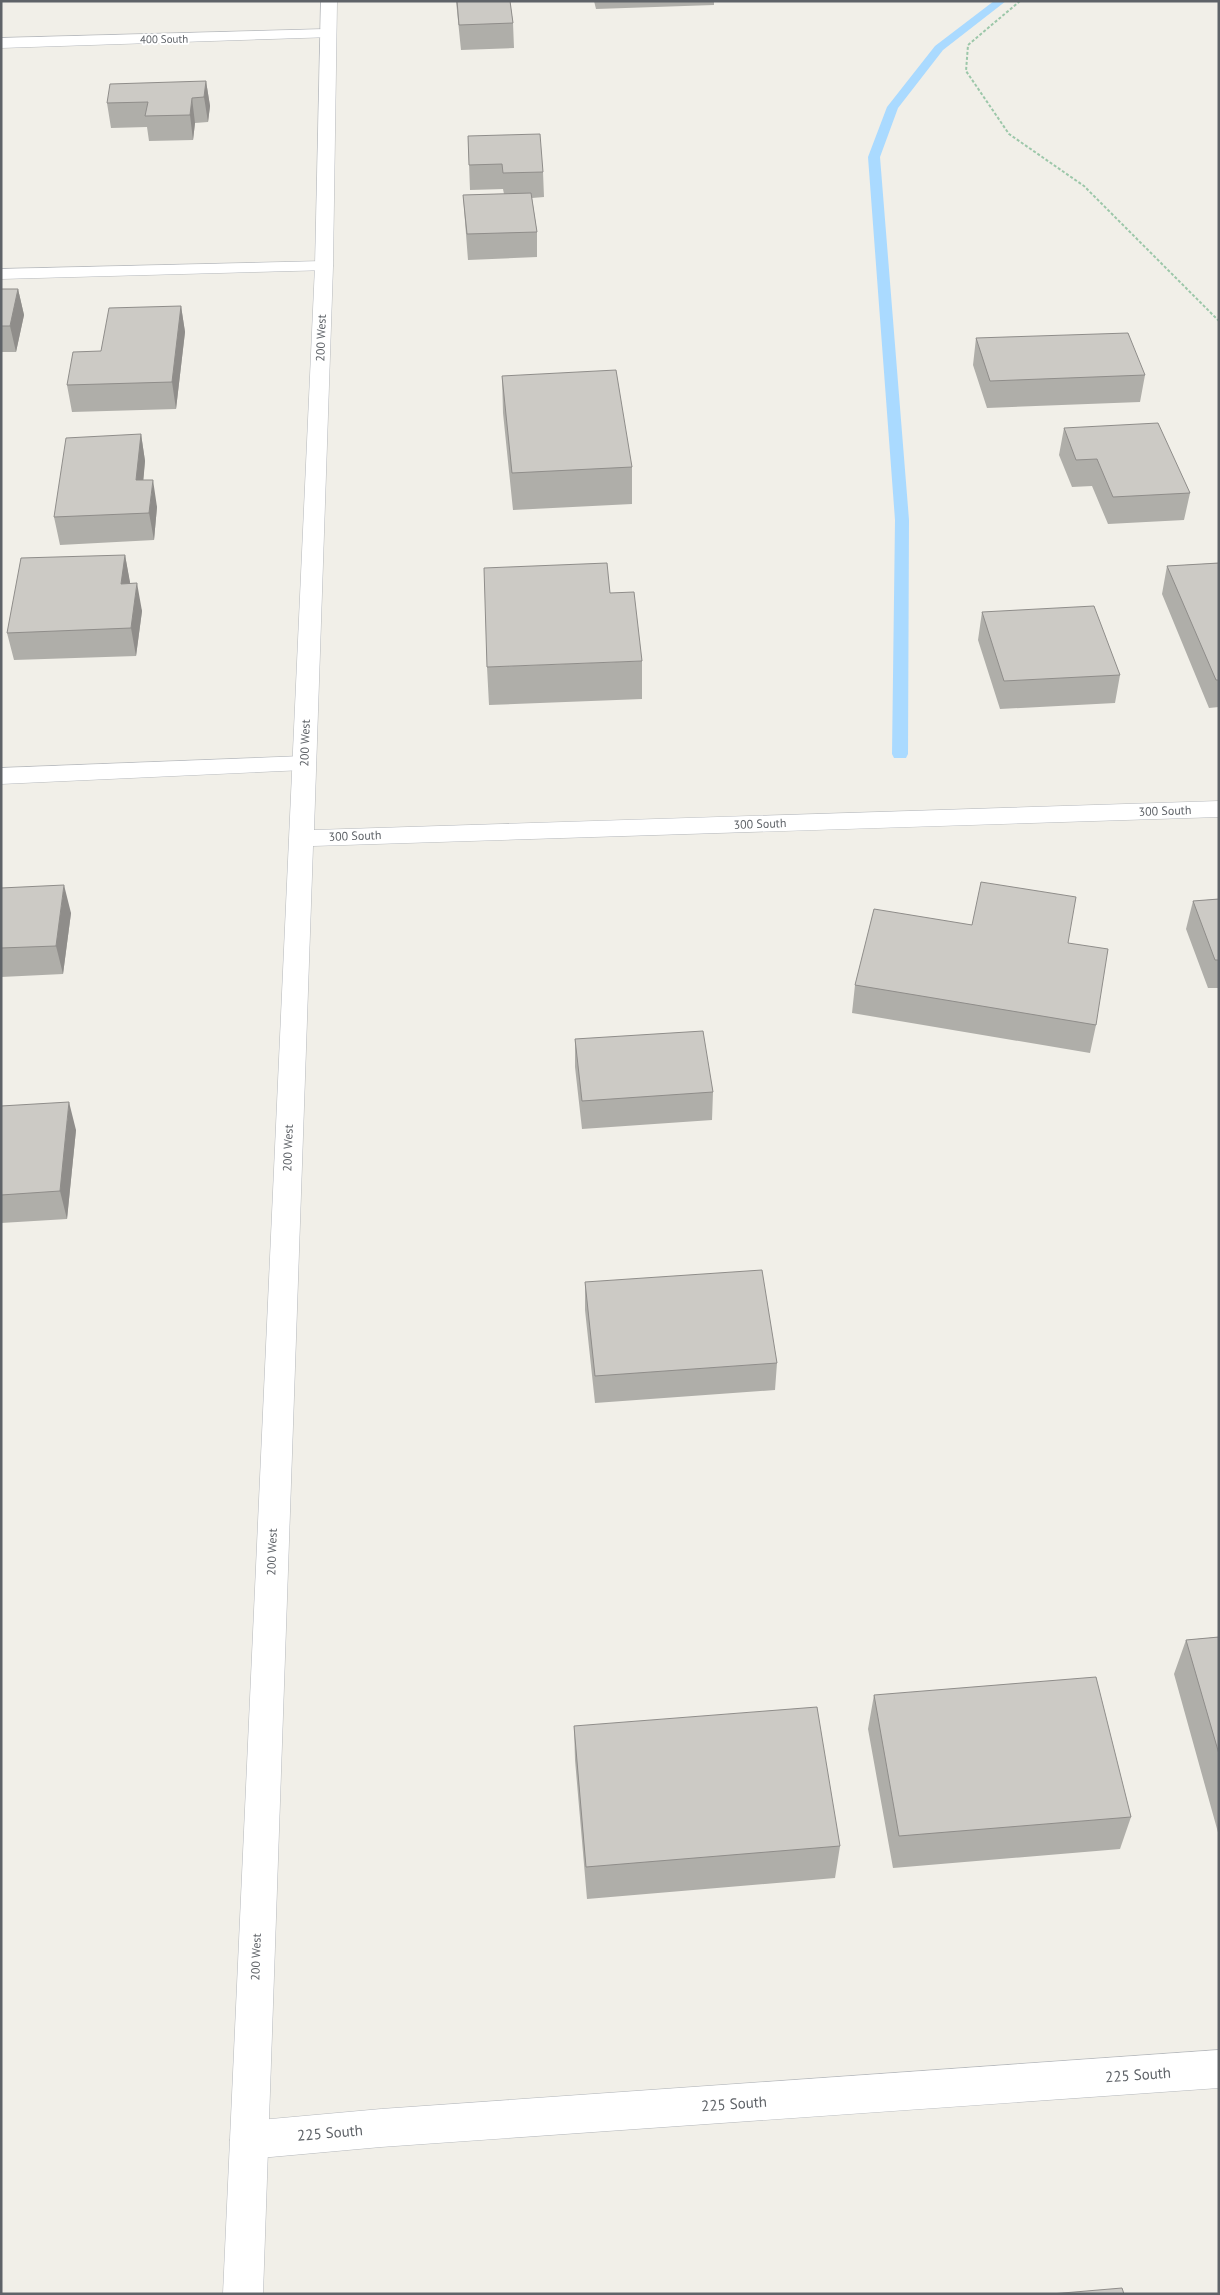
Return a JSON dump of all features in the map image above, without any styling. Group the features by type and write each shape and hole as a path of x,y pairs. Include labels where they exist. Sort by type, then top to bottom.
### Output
{"street":[{"name":"200 West","path":"243,2294 324,266 326,34 329,1"},
{"name":"400 South","path":"1,43 326,34"},
{"path":"1,274 324,266"},
{"path":"1,776 304,763"},
{"name":"300 South","path":"301,838 1219,809"},
{"name":"225 South","path":"249,2140 381,2128 1219,2070"}],"path":[{"path":"1020,1 968,45 966,71 1010,134 1084,186 1219,321"}],"building":[{"path":"457,1 510,1 513,23 459,25"},
{"path":"206,81 204,97 192,98 190,115 145,116 148,102 107,103 110,84"},
{"path":"540,134 543,172 503,173 502,164 469,165 468,136"},
{"path":"531,193 537,232 467,234 463,195"},
{"path":"1,289 18,289 10,326 1,326"},
{"path":"181,306 172,382 67,385 73,352 101,351 109,308"},
{"path":"1128,333 1145,375 990,381 976,338"},
{"path":"616,370 632,467 512,473 502,376"},
{"path":"1158,423 1190,493 1113,497 1097,459 1076,460 1064,428"},
{"path":"141,434 136,480 153,480 149,513 54,517 66,438"},
{"path":"125,555 121,584 137,583 131,628 7,633 21,558"},
{"path":"607,563 610,593 634,592 642,661 487,667 484,568"},
{"path":"1219,563 1219,680 1216,680 1167,566"},
{"path":"1094,606 1120,675 1004,681 982,612"},
{"path":"981,882 1076,897 1068,943 1108,949 1096,1025 855,985 874,909 972,925"},
{"path":"64,885 56,946 1,948 1,888"},
{"path":"1219,899 1219,960 1215,960 1193,901"},
{"path":"703,1031 713,1092 582,1101 575,1039"},
{"path":"69,1102 60,1191 1,1195 1,1106"},
{"path":"762,1270 777,1363 595,1376 585,1282"},
{"path":"1219,1637 1219,1754 1186,1640"},
{"path":"1096,1677 1131,1817 899,1836 874,1695"},
{"path":"817,1707 840,1846 586,1867 574,1726"},
{"path":"1122,2288 1124,2294 1051,2294"}],"waterway":[{"path":"900,754 902,520 874,157 893,107 939,48 1001,1"}]}
